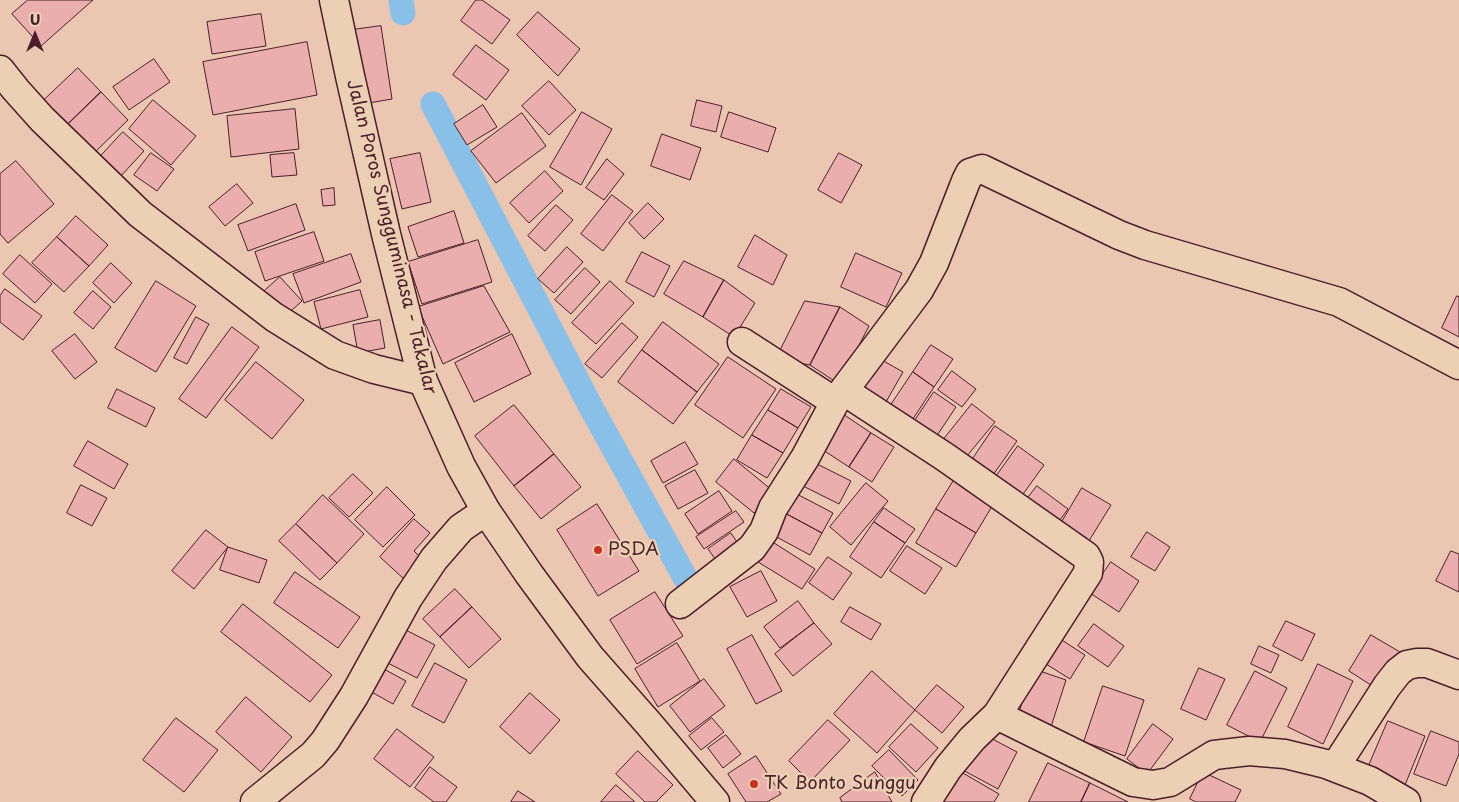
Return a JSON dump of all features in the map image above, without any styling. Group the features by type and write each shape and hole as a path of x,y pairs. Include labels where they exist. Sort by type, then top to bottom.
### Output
{"main road":[{"name":"Jalan Poros Sungguminasa - Takalar","path":"334,0 386,234 423,381 461,466 486,510 529,574 590,657 715,802"},
{"path":"0,70 42,119 140,214 274,318 335,355 374,369 423,381"},
{"path":"680,604 752,548 764,530 772,508 806,458 840,397 919,290 934,264 970,173 982,169 1119,235 1145,245 1338,302 1459,365"},
{"path":"742,342 945,457 1086,556 1089,562 1088,573 997,715 972,739 944,774 926,802"},
{"path":"255,802 313,755 325,741 354,696 404,605 434,558 461,528 486,510"},
{"path":"1335,767 1388,686 1398,672 1407,665 1427,663 1459,675"},
{"path":"997,715 1133,782 1153,785 1170,782 1214,755 1249,751 1285,754 1335,767 1370,781 1406,802"}],"building":[{"path":"28,0 93,0 41,46 12,14"},
{"path":"476,0 482,0 510,20 492,44 461,21"},
{"path":"538,12 580,49 558,76 517,35"},
{"path":"261,14 266,46 212,54 207,22"},
{"path":"381,26 392,99 363,104 352,30"},
{"path":"307,42 317,95 213,115 203,62"},
{"path":"476,45 509,70 486,100 453,75"},
{"path":"154,59 170,82 129,110 113,87"},
{"path":"78,68 101,92 66,126 42,102"},
{"path":"549,81 576,110 549,135 522,106"},
{"path":"101,92 128,120 93,154 66,126"},
{"path":"153,100 196,136 171,165 129,129"},
{"path":"697,100 722,106 716,132 691,126"},
{"path":"483,105 497,127 467,145 454,124"},
{"path":"295,109 299,149 231,157 227,116"},
{"path":"582,112 612,129 581,185 550,167"},
{"path":"729,112 776,128 768,152 721,137"},
{"path":"522,113 546,146 496,183 471,151"},
{"path":"123,132 144,151 120,177 99,158"},
{"path":"662,134 701,148 690,180 651,166"},
{"path":"151,153 174,169 157,191 134,175"},
{"path":"294,153 297,175 272,177 270,155"},
{"path":"420,153 431,202 402,209 390,159"},
{"path":"839,153 862,165 841,203 818,190"},
{"path":"607,159 624,174 604,200 586,188"},
{"path":"16,161 54,204 8,243 0,234 0,174"},
{"path":"545,171 563,191 529,223 510,203"},
{"path":"237,184 253,203 225,226 209,207"},
{"path":"334,188 335,205 323,206 321,190"},
{"path":"612,195 633,211 603,251 581,234"},
{"path":"648,203 664,219 644,239 629,223"},
{"path":"296,204 305,230 248,251 238,225"},
{"path":"556,205 573,220 545,251 528,236"},
{"path":"454,211 464,243 418,257 408,227"},
{"path":"76,216 108,245 89,266 57,237"},
{"path":"314,232 324,261 265,281 255,252"},
{"path":"755,235 787,255 773,285 738,267"},
{"path":"57,237 89,266 64,292 32,263"},
{"path":"478,240 492,282 422,304 408,262"},
{"path":"567,247 583,262 554,293 538,279"},
{"path":"642,252 670,266 654,297 626,282"},
{"path":"856,253 902,273 886,307 841,287"},
{"path":"351,254 361,282 304,303 293,274"},
{"path":"20,255 52,284 35,303 3,274"},
{"path":"684,261 724,280 703,317 664,294"},
{"path":"111,263 132,283 114,303 93,283"},
{"path":"585,268 600,282 571,314 555,300"},
{"path":"280,277 302,301 282,319 260,295"},
{"path":"724,280 755,303 734,337 703,317"},
{"path":"156,281 196,306 156,372 115,348"},
{"path":"610,281 634,303 596,344 572,323"},
{"path":"484,286 510,332 443,364 418,307"},
{"path":"5,289 42,316 23,340 0,322 0,296"},
{"path":"360,290 368,317 321,329 314,302"},
{"path":"93,291 111,307 93,329 74,313"},
{"path":"1457,296 1459,297 1459,337 1442,328"},
{"path":"805,301 840,307 810,365 776,359"},
{"path":"840,307 869,326 839,384 810,365"},
{"path":"196,317 209,324 187,364 174,358"},
{"path":"380,320 385,348 358,353 353,325"},
{"path":"663,322 719,364 697,392 642,350"},
{"path":"622,323 638,337 602,378 585,364"},
{"path":"232,327 259,347 206,418 179,399"},
{"path":"75,334 97,362 75,379 52,351"},
{"path":"512,334 531,374 474,402 455,363"},
{"path":"931,345 953,359 934,387 913,372"},
{"path":"642,350 697,392 673,424 618,382"},
{"path":"873,355 903,372 882,409 852,392"},
{"path":"728,357 776,389 743,438 695,405"},
{"path":"256,362 304,400 272,439 225,400"},
{"path":"952,371 976,389 962,407 938,390"},
{"path":"913,372 934,387 907,428 885,414"},
{"path":"117,389 155,408 146,427 108,408"},
{"path":"781,389 811,407 798,428 768,410"},
{"path":"934,392 956,407 934,440 912,425"},
{"path":"972,404 995,422 962,462 940,444"},
{"path":"514,405 554,454 514,486 475,436"},
{"path":"768,410 798,428 783,453 752,435"},
{"path":"843,414 871,433 849,467 820,448"},
{"path":"995,426 1017,441 993,475 972,460"},
{"path":"871,433 894,447 872,482 849,467"},
{"path":"752,435 783,453 767,478 737,460"},
{"path":"88,441 128,464 114,489 74,466"},
{"path":"685,442 698,464 663,483 651,461"},
{"path":"1018,446 1044,465 1021,497 995,478"},
{"path":"554,454 581,487 541,519 514,486"},
{"path":"734,459 773,491 754,513 716,482"},
{"path":"807,459 851,481 839,504 795,482"},
{"path":"695,470 708,493 678,509 665,486"},
{"path":"353,474 373,493 349,517 329,498"},
{"path":"954,480 994,503 976,533 936,509"},
{"path":"866,483 888,501 851,545 830,527"},
{"path":"81,485 107,498 92,526 67,513"},
{"path":"1037,486 1068,509 1052,531 1021,507"},
{"path":"387,487 415,515 383,547 355,520"},
{"path":"1082,488 1111,505 1084,549 1056,532"},
{"path":"719,491 732,511 698,534 685,514"},
{"path":"793,492 833,513 822,533 783,512"},
{"path":"323,495 364,534 337,563 296,524"},
{"name":"PSDA","path":"597,504 639,571 598,596 557,530"},
{"path":"884,508 915,529 905,543 874,522"},
{"path":"936,509 976,533 956,567 916,543"},
{"path":"736,511 744,522 704,549 696,537"},
{"path":"783,512 822,533 810,555 771,534"},
{"path":"414,519 430,533 414,551 423,560 405,580 380,557"},
{"path":"874,522 905,543 881,578 850,557"},
{"path":"296,524 337,563 320,580 279,541"},
{"path":"206,530 228,547 194,589 172,571"},
{"path":"1147,532 1170,547 1155,571 1131,557"},
{"path":"731,533 743,551 720,566 708,549"},
{"path":"771,541 815,569 802,589 758,562"},
{"path":"907,546 942,568 925,594 890,571"},
{"path":"228,547 267,560 259,583 220,570"},
{"path":"1451,551 1459,554 1459,592 1436,581"},
{"path":"828,557 852,573 833,600 809,583"},
{"path":"1111,562 1139,581 1119,612 1090,593"},
{"path":"761,571 777,601 747,617 730,587"},
{"path":"295,572 360,617 338,648 274,603"},
{"path":"455,589 472,607 440,637 423,619"},
{"path":"655,592 683,636 637,664 610,620"},
{"path":"798,601 814,623 780,648 764,627"},
{"path":"243,604 332,675 310,702 221,632"},
{"path":"472,607 501,639 469,668 440,637"},
{"path":"850,607 881,624 871,640 841,622"},
{"path":"1286,621 1315,634 1302,661 1273,646"},
{"path":"814,623 832,644 793,676 775,654"},
{"path":"1094,624 1124,646 1108,667 1078,646"},
{"path":"398,626 435,645 417,678 380,659"},
{"path":"752,635 782,691 756,704 727,649"},
{"path":"1054,635 1085,655 1070,679 1038,659"},
{"path":"1371,635 1400,652 1377,689 1349,671"},
{"path":"677,643 700,681 658,707 635,669"},
{"path":"1259,646 1279,655 1271,673 1251,664"},
{"path":"435,663 467,680 444,723 412,706"},
{"path":"1318,664 1353,681 1323,744 1288,727"},
{"path":"380,667 406,681 393,704 368,690"},
{"path":"1199,668 1225,679 1206,720 1181,709"},
{"path":"1034,669 1066,680 1050,730 1017,719"},
{"path":"872,671 915,710 877,753 834,714"},
{"path":"1255,671 1287,688 1260,742 1227,725"},
{"path":"704,679 725,706 690,732 670,706"},
{"path":"937,685 964,707 942,733 915,710"},
{"path":"1103,686 1144,700 1125,756 1084,742"},
{"path":"530,693 560,720 530,754 500,727"},
{"path":"246,697 292,737 261,772 216,732"},
{"path":"176,718 218,750 184,792 143,760"},
{"path":"712,718 724,732 701,750 689,736"},
{"path":"828,720 850,740 810,782 789,761"},
{"path":"1388,721 1425,736 1405,785 1367,770"},
{"path":"911,724 938,748 916,772 889,747"},
{"path":"1153,724 1173,739 1147,774 1127,759"},
{"path":"397,729 434,757 410,787 374,759"},
{"path":"1431,731 1459,742 1459,754 1446,786 1414,774"},
{"path":"981,733 1017,752 998,789 959,768"},
{"path":"726,735 741,754 723,768 708,748"},
{"path":"889,750 918,780 902,796 872,766"},
{"path":"638,751 673,785 656,802 645,802 616,774"},
{"name":"TK Bonto Sunggu","path":"756,756 781,794 767,802 746,802 728,774"},
{"path":"1048,763 1090,783 1081,802 1029,802"},
{"path":"430,767 457,787 446,802 434,802 415,788"},
{"path":"956,769 999,794 994,802 936,802"},
{"path":"875,772 892,802 842,802 840,798"},
{"path":"1203,772 1241,790 1235,802 1196,802 1190,799"},
{"path":"1090,783 1128,802 1081,802"},
{"path":"616,785 635,802 601,802"},
{"path":"518,791 535,802 511,802"}],"waterway":[{"path":"401,0 403,13"},
{"path":"433,104 592,409 687,581"}],"place":[{"name":"PSDA","path":"598,550"},
{"name":"TK Bonto Sunggu","path":"754,784"}]}
